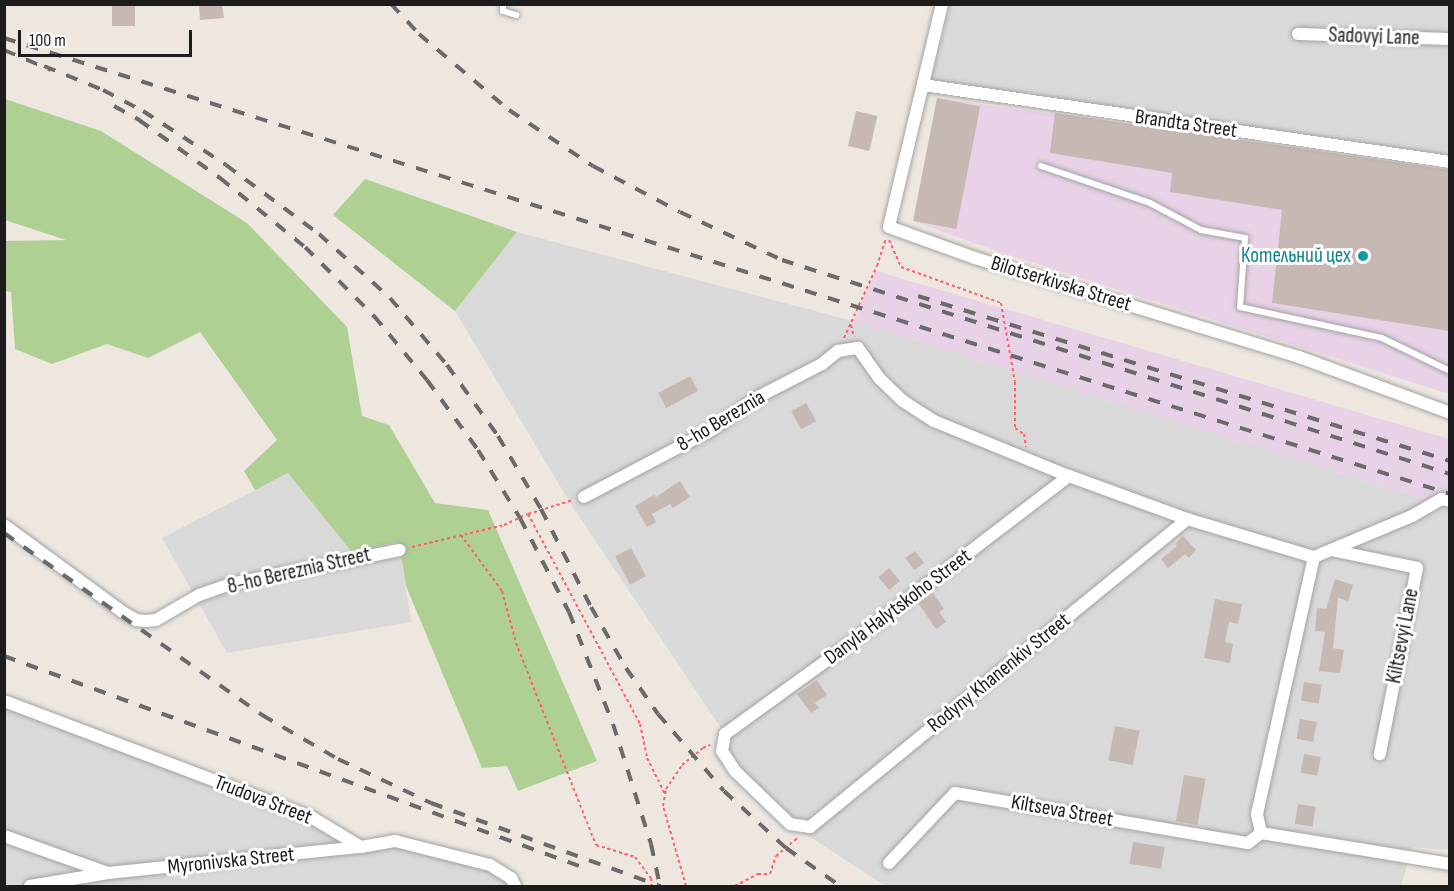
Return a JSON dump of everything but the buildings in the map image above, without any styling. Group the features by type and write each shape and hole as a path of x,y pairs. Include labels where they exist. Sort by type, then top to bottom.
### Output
{"street":[{"name":"Bilotserkivska Street","path":"942,4 889,227 975,258 1299,357 1449,413"},
{"name":"Sadovyi Lane","path":"1298,34 1449,39"},
{"name":"Brandta Street","path":"923,85 1449,162"},
{"name":"8-ho Bereznia","path":"584,497 711,430 760,396 822,364 838,351 858,348 879,378 903,401 934,421 1028,460"},
{"path":"1028,460 1187,519 1314,556 1412,516 1442,499 1449,501"},
{"name":"Danyla Halytskoho Street","path":"723,738 1069,476"},
{"name":"Rodyny Khanenkiv Street","path":"810,827 1187,519"},
{"name":"8-ho Bereznia Street","path":"4,525 136,620 156,621 199,595 231,584 400,550"},
{"name":"Kiltsevyi Lane","path":"1332,550 1417,568 1380,754"},
{"path":"1261,833 1257,814 1314,556"},
{"name":"Trudova Street","path":"4,701 311,817 361,847"},
{"path":"723,738 722,751 735,771 755,792 790,824 810,827"},
{"name":"Kiltseva Street","path":"890,863 955,793 1248,843 1261,833 1449,864"},
{"path":"4,836 108,873"},
{"path":"361,847 395,841 479,862 511,878 515,886"},
{"name":"Myronivska Street","path":"30,886 108,873 361,847"}],"lane":[{"path":"503,4 503,11 516,15"},
{"path":"1041,166 1150,203 1201,230 1245,238 1240,307 1382,338 1449,371"}],"path":[{"path":"838,351 877,266 887,234 901,267 1001,303 1016,382 1016,428 1024,434 1028,460"},
{"path":"400,550 504,525 528,514 584,497"},
{"path":"528,514 640,724 647,758 665,794"},
{"path":"461,535 502,591 516,643 596,845 635,857 651,878 652,886"},
{"path":"686,886 663,806 665,794 682,765 703,748 723,738"},
{"path":"735,886 758,874 770,874 776,856 810,827"}],"shaded area":[{"path":"950,5 1449,5 1449,155 931,81"},
{"path":"937,98 1449,170 1449,394 999,252 913,221"},
{"path":"517,232 853,321 1449,507 1449,850 1412,847 1401,886 892,886 882,884 790,824 722,751 725,734 569,501 455,311"},
{"path":"876,271 1449,439 1449,507 853,321"},
{"path":"288,473 351,551 399,542 411,622 227,653 162,538"},
{"path":"4,701 311,817 361,847 395,841 489,865 515,886 5,886"}],"green space":[{"path":"5,99 101,131 247,223 347,327 362,416 389,425 435,503 488,510 597,761 518,791 507,766 482,768 406,586 399,542 351,551 288,473 255,490 244,471 277,440 200,332 148,358 107,344 52,364 15,349 11,292 5,291 5,241 66,240 5,220"},
{"path":"365,179 517,232 455,311 333,215"}],"railway":[{"path":"391,4 419,34 509,110 593,166 680,212 782,260 1450,474"},
{"path":"4,38 1450,494"},
{"path":"4,50 51,70"},
{"path":"44,66 103,90 143,111 226,165 319,234 390,298 447,365 498,436 541,509 591,607 626,668 658,714 724,791 786,848 840,886"},
{"path":"114,106 139,120 220,178 305,247 374,316 427,380 478,450 520,518 569,612 613,724 651,844 660,886"},
{"path":"918,296 1450,461"},
{"path":"4,533 262,715 338,759 431,803 660,886"},
{"path":"4,656 579,866"}],"place":[{"name":"Котельний цех","path":"1363,256"}]}
